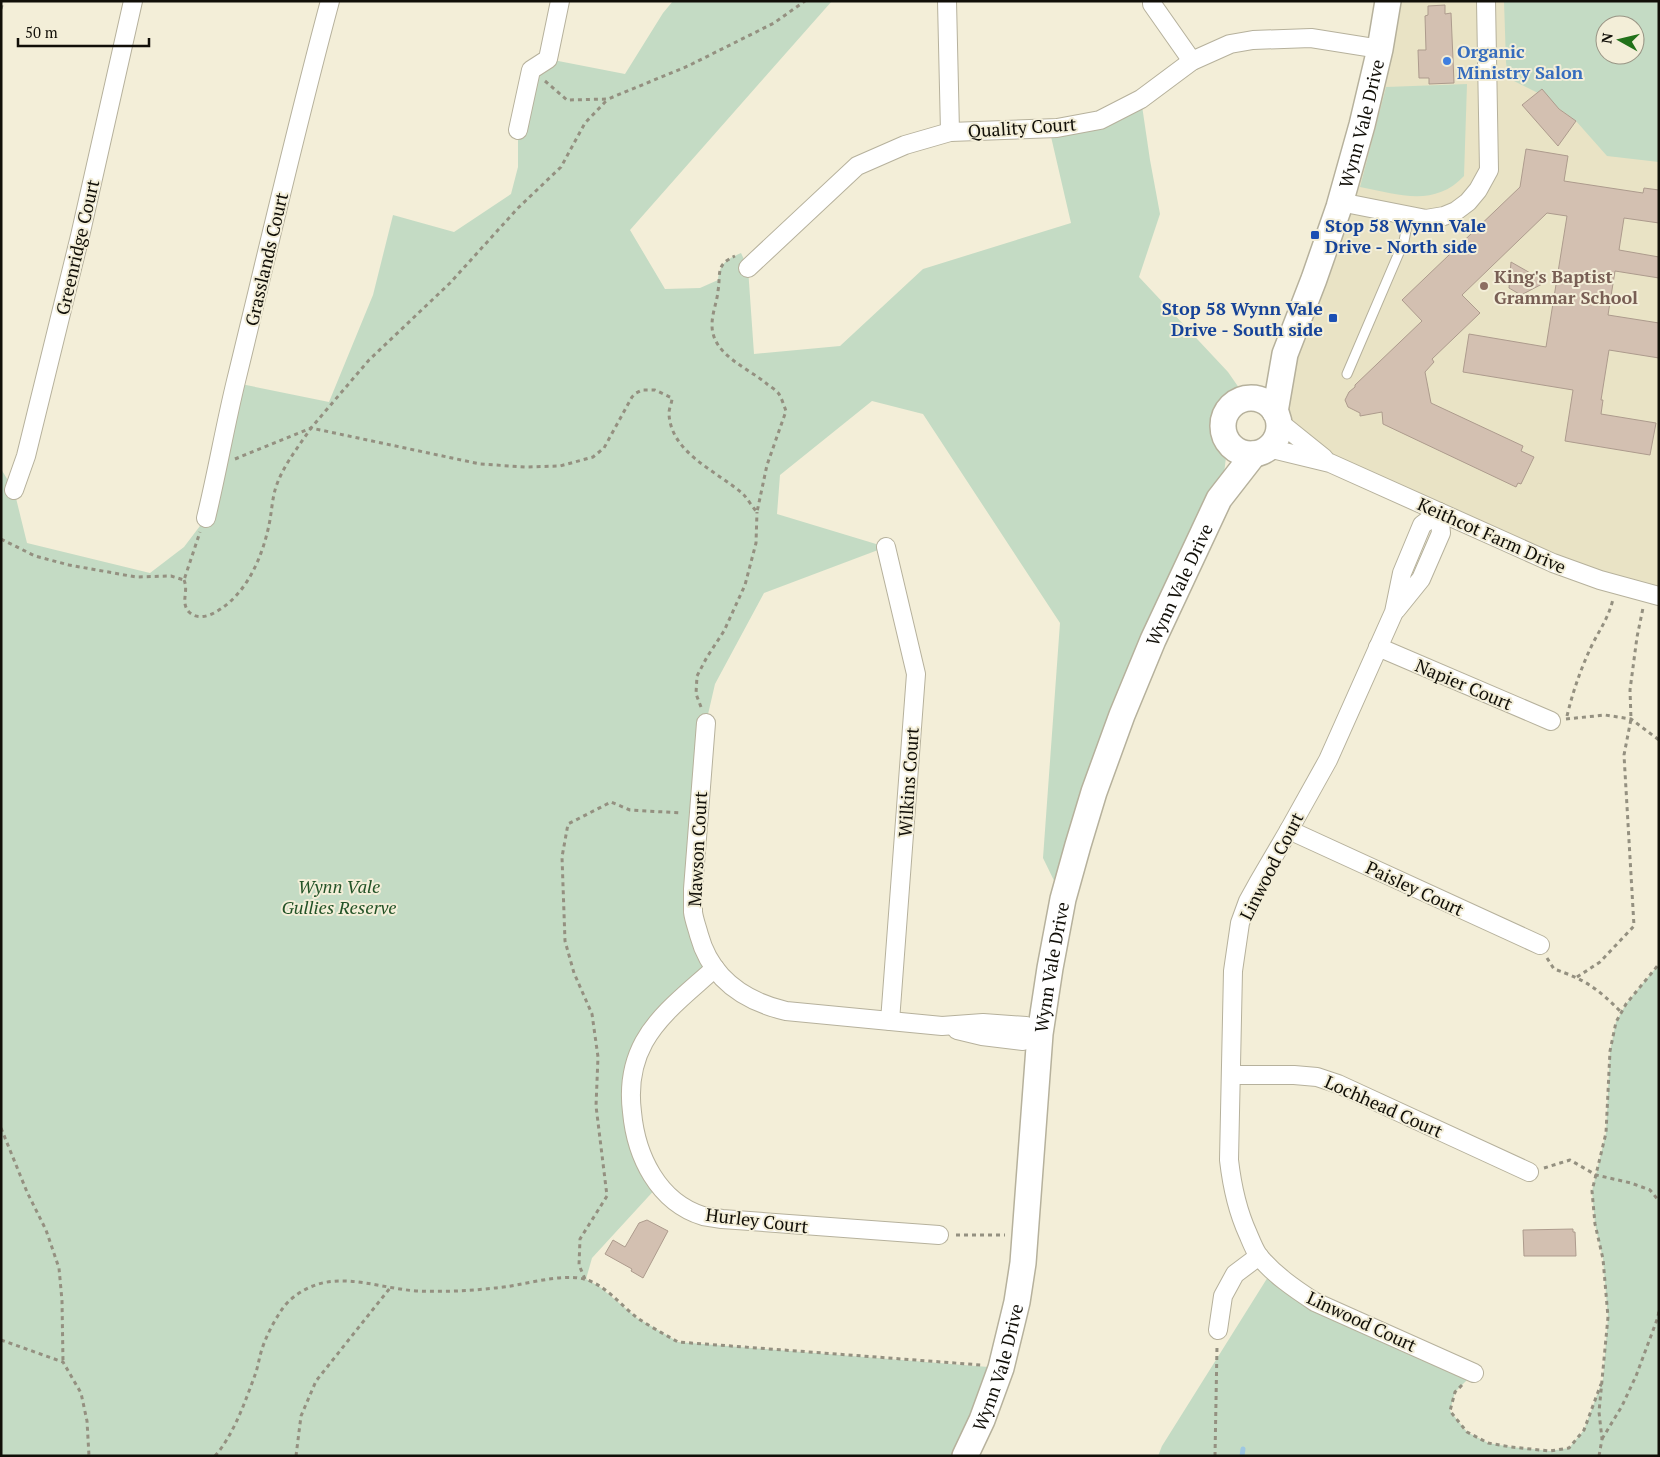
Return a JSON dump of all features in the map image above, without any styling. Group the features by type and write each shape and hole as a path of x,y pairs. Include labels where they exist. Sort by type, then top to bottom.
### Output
{"main road":[{"name":"Wynn Vale Drive","path":"1277,417 1285,354 1314,279 1340,202 1362,124 1380,49 1388,1"},
{"name":"Wynn Vale Drive","path":"1246,398 1285,354"},
{"path":"1246,398 1258,398 1272,408 1277,417 1277,436 1261,451 1242,453 1232,447 1225,438 1223,431 1224,416 1232,404 1246,398"},
{"name":"Wynn Vale Drive","path":"964,1456 982,1420 998,1376 1018,1302 1023,1263 1040,1034 1050,968 1064,899 1094,792 1122,715 1153,640 1219,499 1225,468 1225,438"},
{"name":"Wynn Vale Drive","path":"1219,499 1261,451"}],"street":[{"name":"Greenridge Court","path":"14,490 26,456 80,236 133,1"},
{"name":"Grasslands Court","path":"206,518 283,185 330,1"},
{"path":"518,130 531,70 548,60 560,1"},
{"path":"947,1 950,132"},
{"path":"1152,1 1152,4 1192,61"},
{"path":"1340,202 1426,219 1444,216 1456,211 1468,202 1478,190 1489,170 1486,1"},
{"name":"Quality Court","path":"748,268 857,166 905,145 950,132 1057,128 1100,120 1141,100 1192,61 1230,44 1253,40 1312,38 1380,49"},
{"name":"Keithcot Farm Drive","path":"1277,417 1302,441 1330,463 1553,562 1617,585 1653,594"},
{"name":"Keithcot Farm Drive","path":"1261,451 1330,463"},
{"name":"Linwood Court","path":"1439,512 1422,525 1402,573 1394,612 1328,760 1258,883 1240,923 1233,971 1229,1160 1238,1210 1259,1256 1291,1286 1315,1302 1474,1373"},
{"name":"Wilkins Court","path":"886,547 916,674 890,1021"},
{"name":"Napier Court","path":"1378,647 1559,720"},
{"name":"Mawson Court","path":"706,723 693,914 703,949 714,968 730,985 746,997 767,1006 793,1012 942,1026 983,1024 1026,1026 1040,1034"},
{"name":"Paisley Court","path":"1289,830 1540,945"},
{"name":"Hurley Court","path":"714,968 664,1015 644,1042 634,1063 631,1101 636,1140 652,1176 664,1190 688,1208 703,1215 722,1219 939,1236"},
{"name":"Lochhead Court","path":"1231,1075 1317,1077 1338,1084 1528,1172"},
{"path":"1218,1330 1223,1296 1235,1274 1259,1256"}],"lane":[{"path":"1347,374 1404,241 1409,215"}],"path":[{"path":"1,9 4,1"},
{"path":"531,70 567,100 608,99 688,66 774,23 805,1"},
{"path":"206,518 184,580 186,586 184,605 193,616 201,617 219,610 231,601 260,559 270,523 277,485 284,468 311,428 369,360 450,283 518,208 561,167 585,123 608,99"},
{"path":"706,723 696,694 697,676 706,658 724,631 745,585 756,543 757,512 767,464 786,411 778,393 759,377 724,354 712,333 712,323 719,290 719,270 726,260 741,253 748,268"},
{"path":"218,466 311,428 480,464 525,467 560,466 593,457 604,448 632,397 642,390 655,390 672,398 669,411 671,426 677,439 698,461 744,495 757,512"},
{"path":"1,539 35,556 69,565 136,577 171,576 184,580"},
{"path":"1559,720 1590,650 1610,613 1617,585"},
{"path":"1577,977 1600,962 1634,926 1624,755 1631,719 1630,690 1636,646 1653,594"},
{"path":"1559,720 1604,715 1631,719 1659,740"},
{"path":"586,1279 579,1265 580,1239 607,1196 596,1106 598,1057 592,1014 574,973 565,940 562,857 568,824 611,802 630,810 699,814"},
{"path":"1540,945 1554,969 1577,977 1600,990 1621,1012"},
{"path":"1599,1456 1602,1439 1599,1412 1608,1317 1603,1259 1595,1224 1592,1191 1606,1133 1610,1051 1616,1022 1621,1012 1659,964"},
{"path":"1,1128 27,1192 46,1230 59,1268 62,1301 63,1362 81,1393 87,1421 90,1456"},
{"path":"1528,1172 1570,1160 1596,1175 1631,1183 1650,1190 1659,1201"},
{"path":"1004,1245 1006,1226"},
{"path":"939,1236 1005,1235"},
{"path":"215,1456 227,1439 241,1410 256,1374 262,1348 279,1315 288,1302 307,1287 327,1281 354,1281 414,1290 450,1292 508,1287 568,1277 586,1279 600,1286 637,1318 678,1342 982,1365"},
{"path":"296,1456 302,1416 316,1381 391,1287"},
{"path":"1602,1439 1622,1406 1636,1376 1659,1310"},
{"path":"1215,1456 1218,1330"},
{"path":"1,1340 63,1362"},
{"path":"979,1372 984,1358"},
{"path":"1474,1373 1455,1392 1450,1411 1467,1432 1488,1443 1550,1451 1569,1448 1584,1430 1603,1379"}],"shaded area":[{"name":"King's Baptist Grammar School","path":"1387,1 1659,1 1659,593 1590,576 1330,463 1276,415"}],"green space":[{"name":"Wynn Vale Gullies Reserve","path":"673,1 832,1 630,230 665,289 700,288 718,280 722,266 731,258 741,253 748,268 754,354 840,346 923,269 1071,223 1049,128 1141,99 1160,214 1139,277 1228,372 1246,398 1236,402 1225,414 1226,457 1219,499 1063,899 1043,858 1060,623 923,414 872,401 780,475 777,514 886,547 764,593 715,684 706,723 693,889 715,968 644,1042 631,1101 659,1185 592,1258 586,1279 600,1287 637,1318 678,1342 1001,1368 965,1456 1,1456 1,469 14,490 27,543 150,573 184,547 206,518 236,383 329,402 373,295 393,215 454,232 511,194 518,167 518,130 531,70 548,59 625,74 663,13"},
{"path":"1504,1 1659,1 1659,162 1607,156 1576,121 1538,93 1508,78"},
{"path":"1467,84 1464,176 1452,186 1428,195 1402,195 1360,187 1386,87"},
{"path":"1659,964 1659,1456 1158,1456 1162,1446 1273,1269 1291,1286 1474,1373 1455,1392 1450,1411 1467,1432 1488,1443 1511,1447 1550,1451 1569,1448 1584,1430 1603,1379 1608,1317 1603,1259 1595,1224 1592,1191 1606,1133 1610,1051 1616,1022 1626,1004"}],"building":[{"path":"1445,5 1445,14 1451,13 1454,83 1429,84 1429,78 1419,78 1418,50 1426,50 1425,16 1428,15 1428,6"},
{"path":"1542,89 1559,109 1576,121 1558,146 1522,105"},
{"path":"1526,149 1568,156 1564,181 1643,193 1644,188 1659,190 1659,223 1624,218 1619,250 1659,257 1659,278 1615,271 1608,315 1659,323 1659,358 1609,350 1601,400 1603,400 1601,414 1656,423 1650,455 1565,441 1573,390 1463,372 1469,334 1546,347 1567,216 1547,213 1462,295 1480,313 1432,359 1434,362 1425,372 1431,403 1523,446 1521,451 1534,457 1521,484 1518,483 1516,487 1383,424 1382,412 1360,416 1360,413 1348,407 1345,400 1355,385 1422,321 1402,300 1520,187"},
{"path":"1511,262 1546,282 1521,295 1509,288"},
{"path":"647,1220 668,1231 643,1278 631,1271 632,1269 605,1254 613,1240 625,1247 639,1223"},
{"path":"1573,1229 1573,1232 1575,1232 1576,1256 1524,1256 1523,1230"}],"waterway":[{"path":"1242,1456 1243,1449"}],"place":[{"name":"Organic Ministry Salon","path":"1447,61"},
{"name":"Stop 58 Wynn Vale Drive - North side","path":"1315,235"},
{"name":"King's Baptist Grammar School","path":"1484,286"},
{"name":"Stop 58 Wynn Vale Drive - South side","path":"1333,318"}]}
